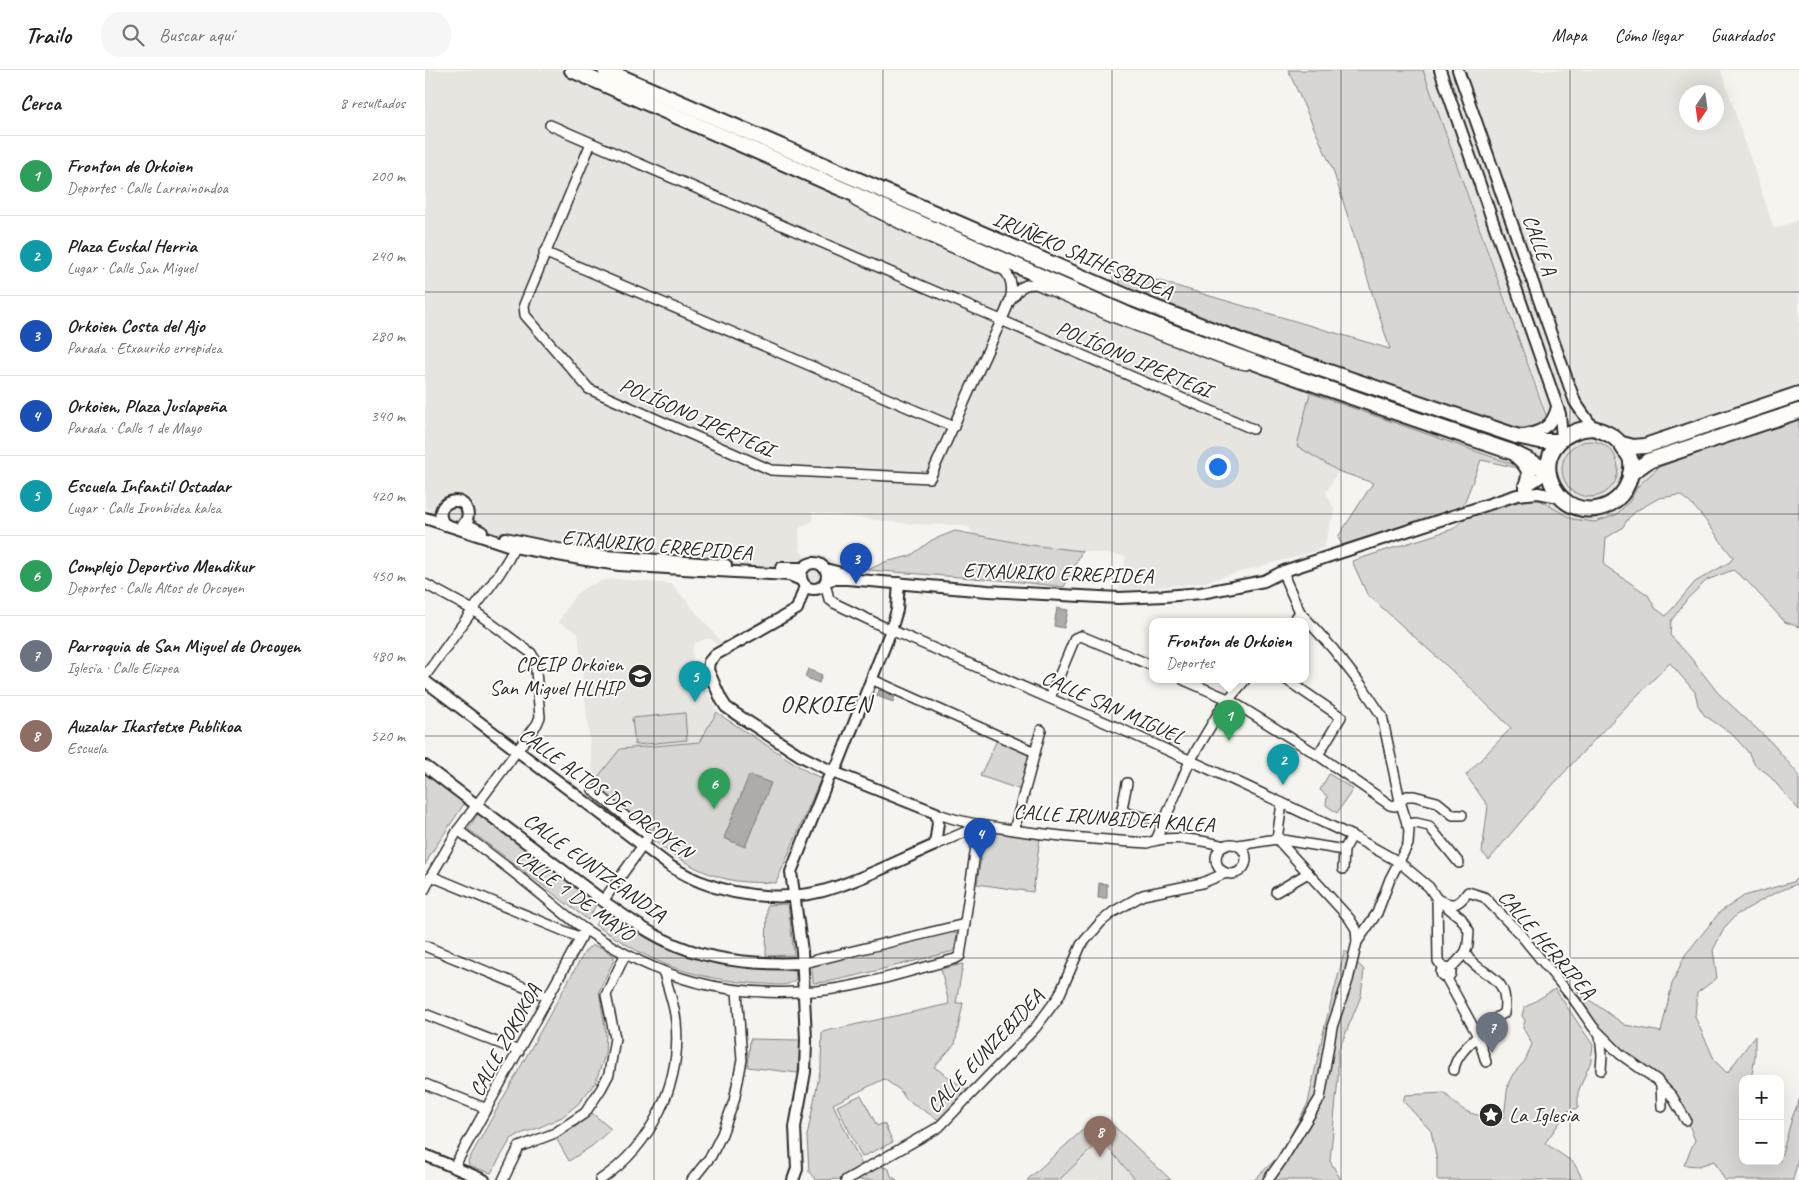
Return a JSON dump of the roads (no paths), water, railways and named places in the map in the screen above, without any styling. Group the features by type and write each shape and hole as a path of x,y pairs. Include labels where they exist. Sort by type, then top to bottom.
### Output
{"highway":[{"name":"IRUÑEKO SAIHESBIDEA","path":"572,70 1129,315 1287,375 1512,452 1535,463 1548,472"},
{"name":"IRUÑEKO SAIHESBIDEA","path":"605,70 1135,300 1259,348 1516,436 1540,440 1560,440"},
{"path":"1622,444 1633,447 1645,446 1799,394"},
{"path":"1630,474 1648,462 1799,411"},
{"path":"1593,428 1614,436 1622,444 1631,460 1630,474 1622,494 1611,504 1598,509 1584,510 1571,506 1559,497 1549,479 1549,461 1553,450 1560,440 1577,430 1593,428"},
{"name":"IRUÑEKO SAIHESBIDEA","path":"1512,452 1529,470 1530,478 1521,490"}],"street":[{"name":"CALLE A","path":"1440,70 1560,414 1560,440"},
{"name":"CALLE A","path":"1458,70 1575,402 1593,428"},
{"name":"POLÍGONO IPERTEGI","path":"550,125 1001,322 1253,429"},
{"name":"POLÍGONO IPERTEGI","path":"591,143 544,252 524,305 525,315 589,389 771,470 930,478 1010,301 1021,286 1026,284 1036,284 1115,318 1228,361 1287,375"},
{"name":"POLÍGONO IPERTEGI","path":"769,157 908,228 1005,271 1013,284 1010,301"},
{"path":"544,252 954,427"},
{"path":"1516,436 1533,433 1549,425 1555,416 1557,407"},
{"name":"ETXAURIKO ERREPIDEA","path":"826,582 833,578 1119,598 1201,592 1264,581 1284,571 1521,490 1548,472"},
{"name":"ETXAURIKO ERREPIDEA","path":"1521,490 1559,497"},
{"path":"451,501 459,502 468,511 467,521 461,527 449,526 441,518 441,510 451,501"},
{"name":"ETXAURIKO ERREPIDEA","path":"425,516 441,510"},
{"name":"ETXAURIKO ERREPIDEA","path":"425,516 449,526 514,547 562,556 619,565 789,575 803,583"},
{"name":"ETXAURIKO ERREPIDEA","path":"467,521 470,526 486,533 563,550 605,556 774,568 803,568"},
{"path":"425,676 499,574 514,547"},
{"path":"810,563 819,564 825,569 826,582 816,590 803,583 801,576 803,568 810,563"},
{"name":"ETXAURIKO ERREPIDEA","path":"825,569 841,574 1117,593 1186,588 1284,571"},
{"path":"1284,571 1286,581 1300,612 1305,618"},
{"name":"CALLE SAN MIGUEL","path":"826,582 829,599 834,603 891,630 1190,760 1351,836 1399,862 1429,887 1437,899"},
{"name":"CALLE IRUNBIDEA KALEA","path":"803,583 797,609 715,655 709,662 708,670 721,699 727,707 801,756 833,772 936,813 979,826 1039,834 1147,843 1167,839 1207,842 1225,846"},
{"path":"793,1180 797,1169 795,1127 805,1072 805,991 791,872 827,783 838,764 891,630 897,610 899,583"},
{"path":"425,584 473,610 531,653 535,660 540,717 537,724 458,830 425,889"},
{"path":"1296,618 1300,612"},
{"path":"1309,622 1345,664 1382,716 1400,801 1409,830 1408,844 1390,879 1377,913 1357,942"},
{"path":"1050,698 1077,636 1149,664"},
{"path":"871,679 1035,752"},
{"name":"CALLE ALTOS DE ORCOYEN","path":"425,682 670,866 700,882 729,891 757,896 795,895 836,888 979,826"},
{"path":"1191,683 1228,699 1318,755 1390,805 1395,806 1407,796 1414,796 1437,802 1453,815 1462,815"},
{"path":"1156,840 1190,760 1228,699 1242,683"},
{"path":"1291,683 1341,718 1318,755"},
{"path":"1014,830 1041,730"},
{"name":"CALLE EUNTZEANDIA","path":"425,766 603,901 641,927 668,942 693,951 723,959 803,963 965,924"},
{"path":"1127,783 1121,809 1165,822"},
{"path":"593,790 645,831 648,838 603,901"},
{"path":"1268,1180 1320,1098 1332,1027 1348,980 1357,942 1356,929 1349,918 1277,840 1281,803"},
{"path":"935,845 938,823 936,813"},
{"path":"1407,824 1416,823 1429,826 1459,863"},
{"name":"CALLE 1 DE MAYO","path":"458,830 514,872 583,934 665,973 700,984 737,991 765,993 815,991 848,986 955,959 960,956 979,826"},
{"path":"1343,869 1344,850 1351,836"},
{"path":"1238,846 1245,854 1245,865 1238,872 1227,873 1218,867 1216,859 1218,851 1225,846 1233,844 1238,846 1277,840 1344,850"},
{"name":"CALLE EUNZEBIDEA","path":"846,1180 939,1127 1036,1027 1059,996 1081,945 1101,922 1113,912 1143,895 1202,883 1227,873"},
{"path":"1276,892 1307,873"},
{"path":"431,876 583,934"},
{"name":"CALLE HERRIPEA","path":"1437,899 1447,904 1457,904 1462,901 1467,892 1485,897 1520,934 1575,1001 1600,1035 1620,1054 1657,1080 1672,1096 1686,1120"},
{"path":"1437,899 1461,918 1469,930 1468,945 1465,953 1446,971"},
{"path":"1437,899 1438,961 1446,971 1478,1036 1486,1062"},
{"name":"CALLE ZOKOKOA","path":"454,1167 583,934"},
{"path":"425,946 549,997"},
{"path":"1454,1070 1457,1060 1470,1043 1490,1022 1504,1013 1506,1002 1497,981 1488,972 1471,963 1465,953"},
{"path":"503,1180 519,1147 555,1133 585,1113 601,1089 609,1074 615,1038 605,995 625,955"},
{"path":"600,1180 623,1162 635,1149 655,1121 669,1092 674,1074 677,1040 676,1020 665,973"},
{"path":"692,1180 711,1156 722,1134 734,1101 742,1060 737,991"},
{"path":"425,1014 519,1051"},
{"path":"1600,1035 1601,1070"},
{"path":"425,1084 487,1109"},
{"path":"1661,1085 1662,1106"},
{"path":"425,1155 484,1180"}],"place":[{"name":"Orkoien Costa del Ajo","path":"856,584"},
{"name":"CPEIP Orkoien San Miguel HLHIP","path":"640,676"},
{"name":"Escuela Infantil Ostadar","path":"695,702"},
{"name":"Fronton de Orkoien","path":"1229,741"},
{"name":"Plaza Euskal Herria","path":"1283,785"},
{"name":"Complejo Deportivo Mendikur","path":"714,809"},
{"name":"Orkoien, Plaza Juslapeña","path":"980,859"},
{"name":"Parroquia de San Miguel de Orcoyen","path":"1492,1053"},
{"name":"La Iglesia","path":"1491,1115"},
{"name":"Auzalar Ikastetxe Publikoa","path":"1100,1157"}],"district":[{"name":"ORKOIEN","path":"826,704"}]}
